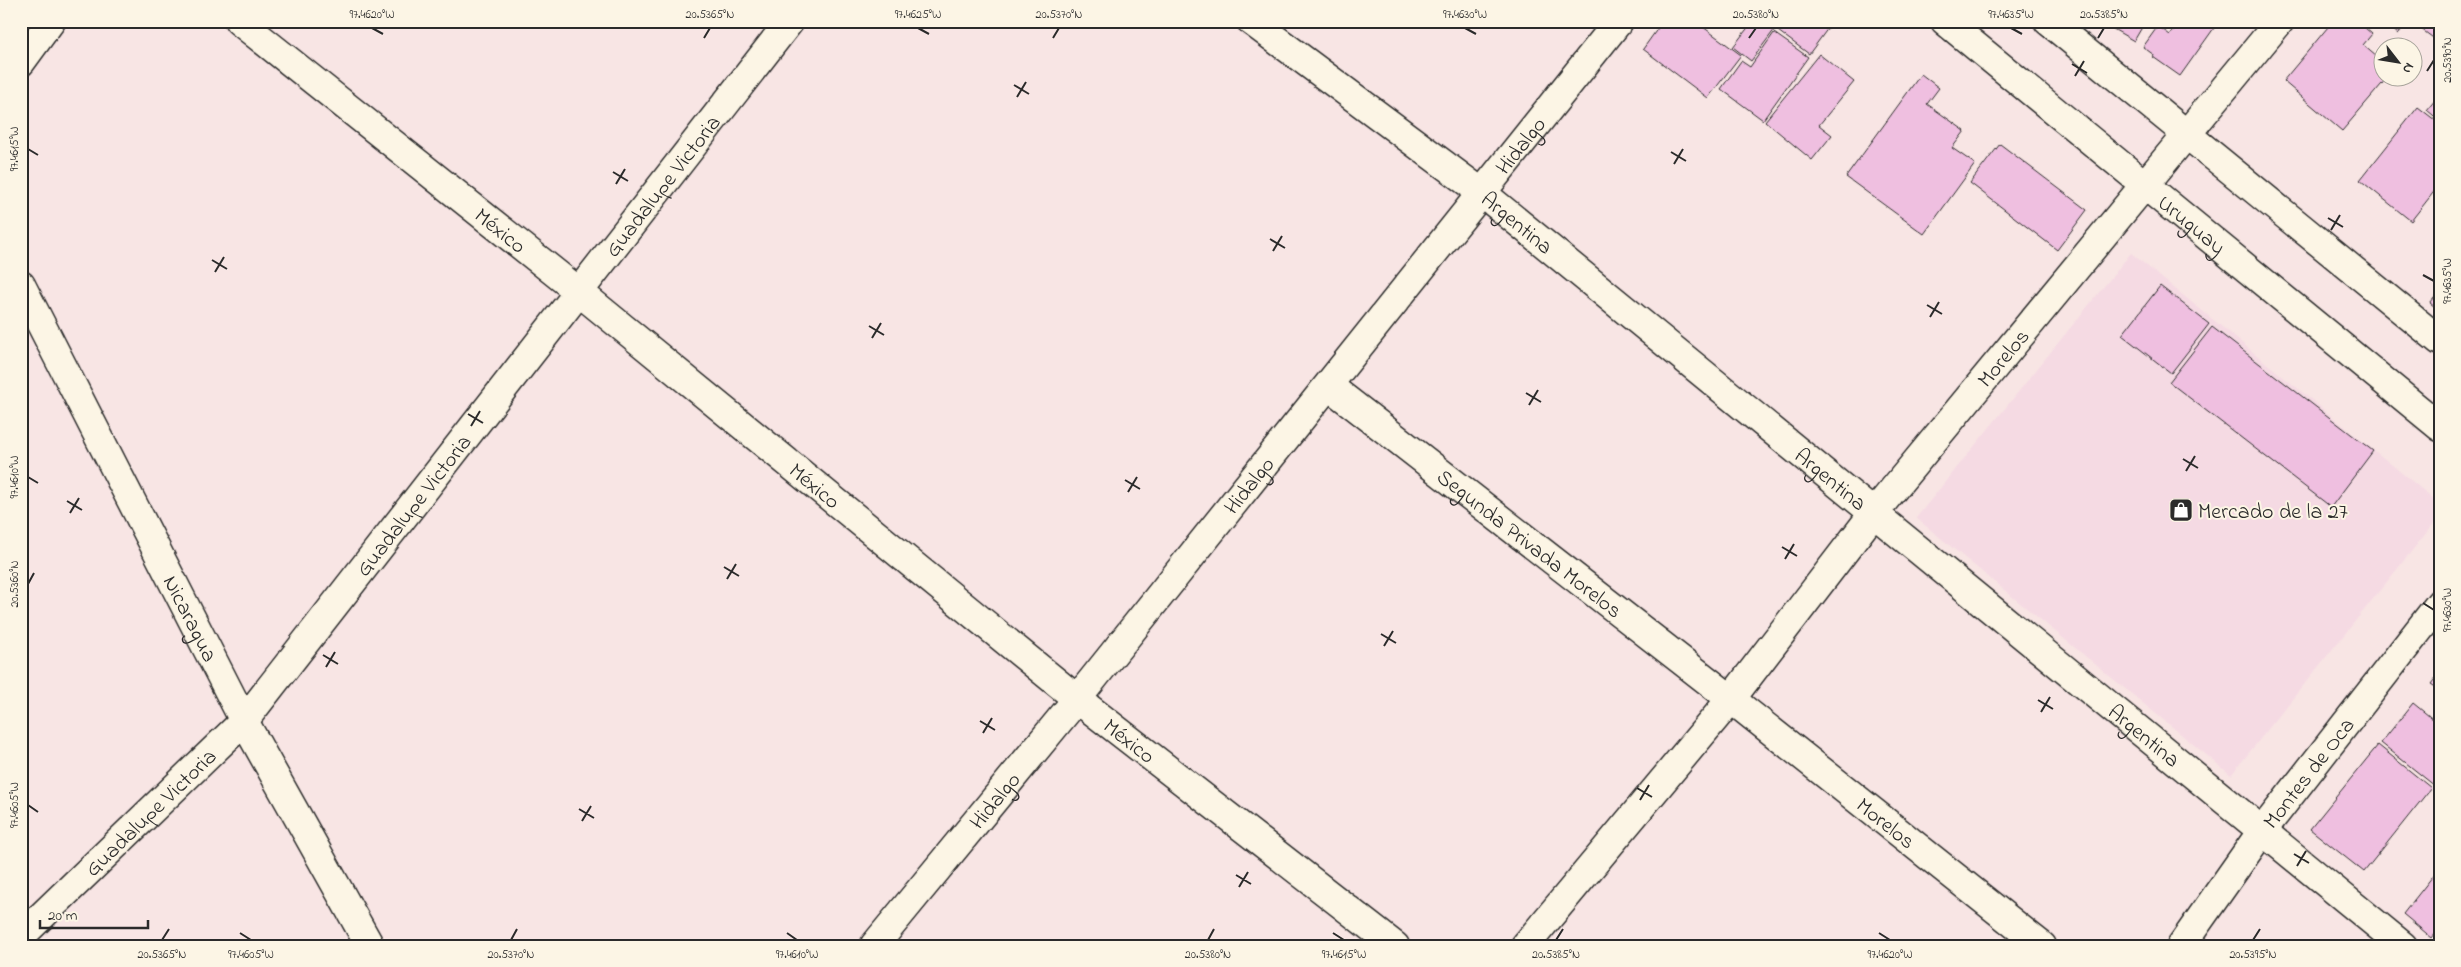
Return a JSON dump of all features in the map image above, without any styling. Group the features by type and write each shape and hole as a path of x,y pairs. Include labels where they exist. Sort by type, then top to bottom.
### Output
{"street":[{"path":"21,62 52,21"},
{"name":"México","path":"239,21 578,290 1077,699 1395,946"},
{"name":"Guadalupe Victoria","path":"21,936 244,721 578,290 790,21"},
{"name":"Argentina","path":"1251,21 1481,192 2403,946"},
{"name":"Hidalgo","path":"874,946 1077,699 1619,21"},
{"name":"Uruguay","path":"1945,21 2440,427"},
{"path":"2048,21 2440,341"},
{"name":"Morelos","path":"1525,946 1731,699 1873,514 2280,21"},
{"name":"Nicaragua","path":"21,285 244,721 370,946"},
{"name":"Segunda Privada Morelos","path":"1329,386 1731,699"},
{"name":"Montes de Oca","path":"2181,946 2262,831 2440,603"},
{"name":"Morelos","path":"1731,699 2042,946"}],"shaded area":[{"name":"Mercado de la 27","path":"2131,253 2440,504 2440,516 2231,775 1916,518"}],"building":[{"path":"1663,21 1695,21 1741,55 1708,98 1643,49"},
{"path":"1753,21 1781,21 1751,61 1733,47"},
{"path":"1785,21 1828,21 1831,24 1809,54 1778,31"},
{"path":"2104,21 2145,22 2134,41 2103,23"},
{"path":"2180,21 2219,21 2180,76 2153,57 2154,55 2143,47 2158,26 2170,35"},
{"path":"2333,21 2357,21 2372,34 2363,45 2374,54 2374,88 2379,88 2342,131 2283,81"},
{"path":"2383,21 2409,21 2398,34"},
{"path":"2414,21 2440,21 2440,43 2413,23"},
{"path":"1774,33 1808,57 1763,120 1721,89 1741,61 1750,67"},
{"path":"1819,54 1854,82 1819,125 1832,135 1812,160 1765,121"},
{"path":"1921,74 1939,88 1927,104 1965,131 1952,148 1975,164 1924,234 1846,177"},
{"path":"2440,94 2440,121 2427,110"},
{"path":"2418,107 2440,124 2440,184 2411,221 2360,180"},
{"path":"2000,144 2087,210 2057,250 1970,183"},
{"path":"2160,286 2209,324 2171,373 2122,335"},
{"path":"2440,291 2440,311 2430,303"},
{"path":"2212,327 2373,451 2331,507 2169,382"},
{"path":"2440,672 2440,690 2431,684"},
{"path":"2413,703 2440,725 2440,790 2381,743"},
{"path":"2378,745 2431,788 2364,872 2310,829"},
{"path":"2440,867 2440,928 2432,938 2403,914"}],"place":[{"name":"Mercado de la 27","path":"2181,510"}]}
